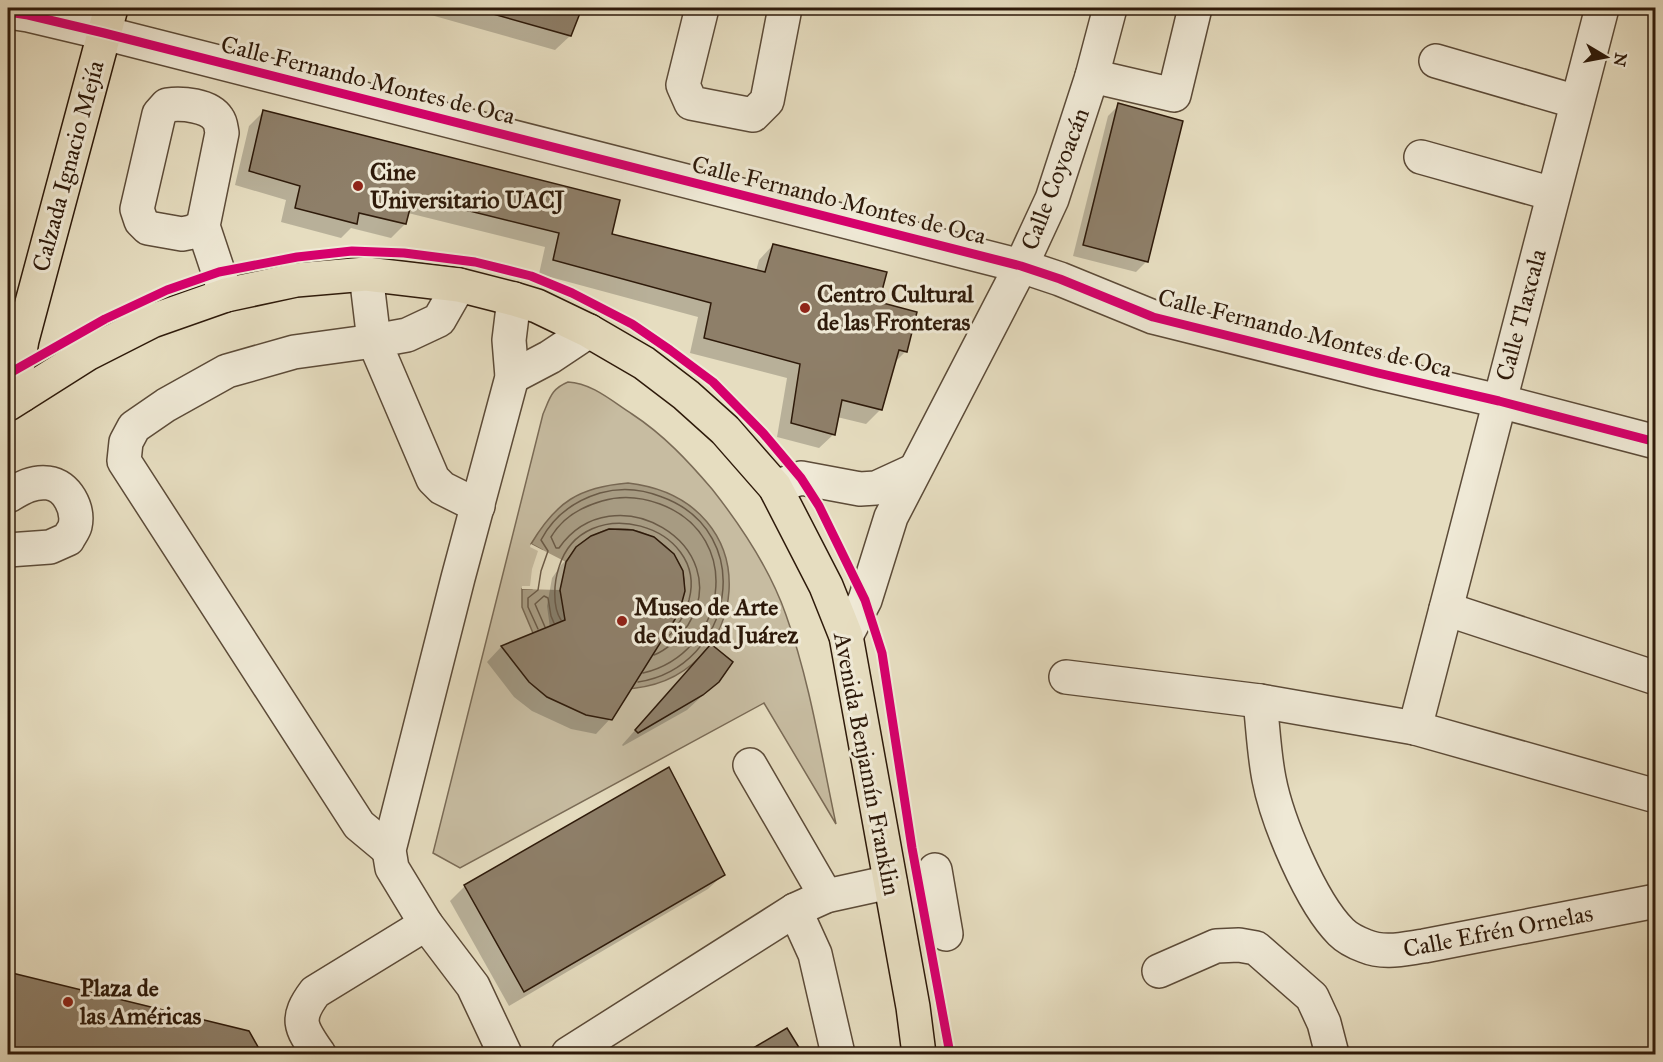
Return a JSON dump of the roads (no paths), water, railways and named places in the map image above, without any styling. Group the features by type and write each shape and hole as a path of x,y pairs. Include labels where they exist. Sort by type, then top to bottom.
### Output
{"main road":[{"name":"Calzada Ignacio Mejía","path":"15,399 16,369 22,340 107,20"},
{"name":"Avenida Benjamín Franklin","path":"15,399 87,354 152,321 226,295 296,280 366,274 459,285 537,306 589,331 644,363 686,395 724,430 775,487 826,586 846,636 913,1007 919,1054"}],"street":[{"path":"702,8 683,85 691,103 753,116 768,100 785,8"},
{"name":"Calle Coyoacán","path":"846,636 865,600 885,532 913,471 1022,266 1052,199 1092,76 1110,8"},
{"path":"1092,76 1174,95 1195,8"},
{"name":"Calle Tlaxcala","path":"1414,728 1602,8"},
{"name":"Calle Fernando Montes de Oca","path":"8,12 107,20 1022,266 1153,316 1656,442"},
{"path":"1436,61 1578,102"},
{"path":"1421,157 1553,194"},
{"path":"203,226 226,295"},
{"path":"366,274 374,341 433,479 442,488 478,506"},
{"path":"389,850 359,825 124,461 126,442 134,427 166,405 227,371 294,352 407,335 439,320 459,285"},
{"path":"505,1054 473,986 426,924 392,868 389,850 513,377 509,340 514,299"},
{"path":"513,377 550,357 589,331"},
{"path":"775,487 801,478 860,489 876,488 913,471"},
{"path":"8,496 26,485 49,483 63,489 74,505 75,525 68,539 50,547 8,550"},
{"path":"1446,609 1656,678"},
{"path":"1066,677 1260,701 1414,728 1656,796"},
{"name":"Calle Efrén Ornelas","path":"1260,701 1269,780 1283,827 1328,917 1343,935 1365,946 1387,952 1656,901"},
{"path":"750,765 826,896"},
{"path":"568,1054 795,910 826,896 892,895 937,884 946,934"},
{"path":"795,910 815,954 838,1054"},
{"path":"319,1054 305,1034 302,1019 303,1008 315,992 426,924"},
{"path":"1159,971 1216,946 1239,945 1256,948 1311,997 1324,1023 1332,1054"}],"water":[{"path":"628,483 675,497 707,522 725,555 729,591 720,627 699,658 667,680 623,689 533,633 522,607 522,589 532,589 542,550 531,544 540,529 570,499 596,488","holes":["609,529 629,529 650,536 665,546 680,565 684,586 683,597 669,629 560,591 565,568 574,551 588,539"]}],"place":[{"name":"Cine Universitario UACJ","path":"358,186"},
{"name":"Centro Cultural de las Fronteras","path":"805,308"},
{"name":"Museo de Arte de Ciudad Juárez","path":"622,621"},
{"name":"Plaza de las Américas","path":"68,1002"}]}
